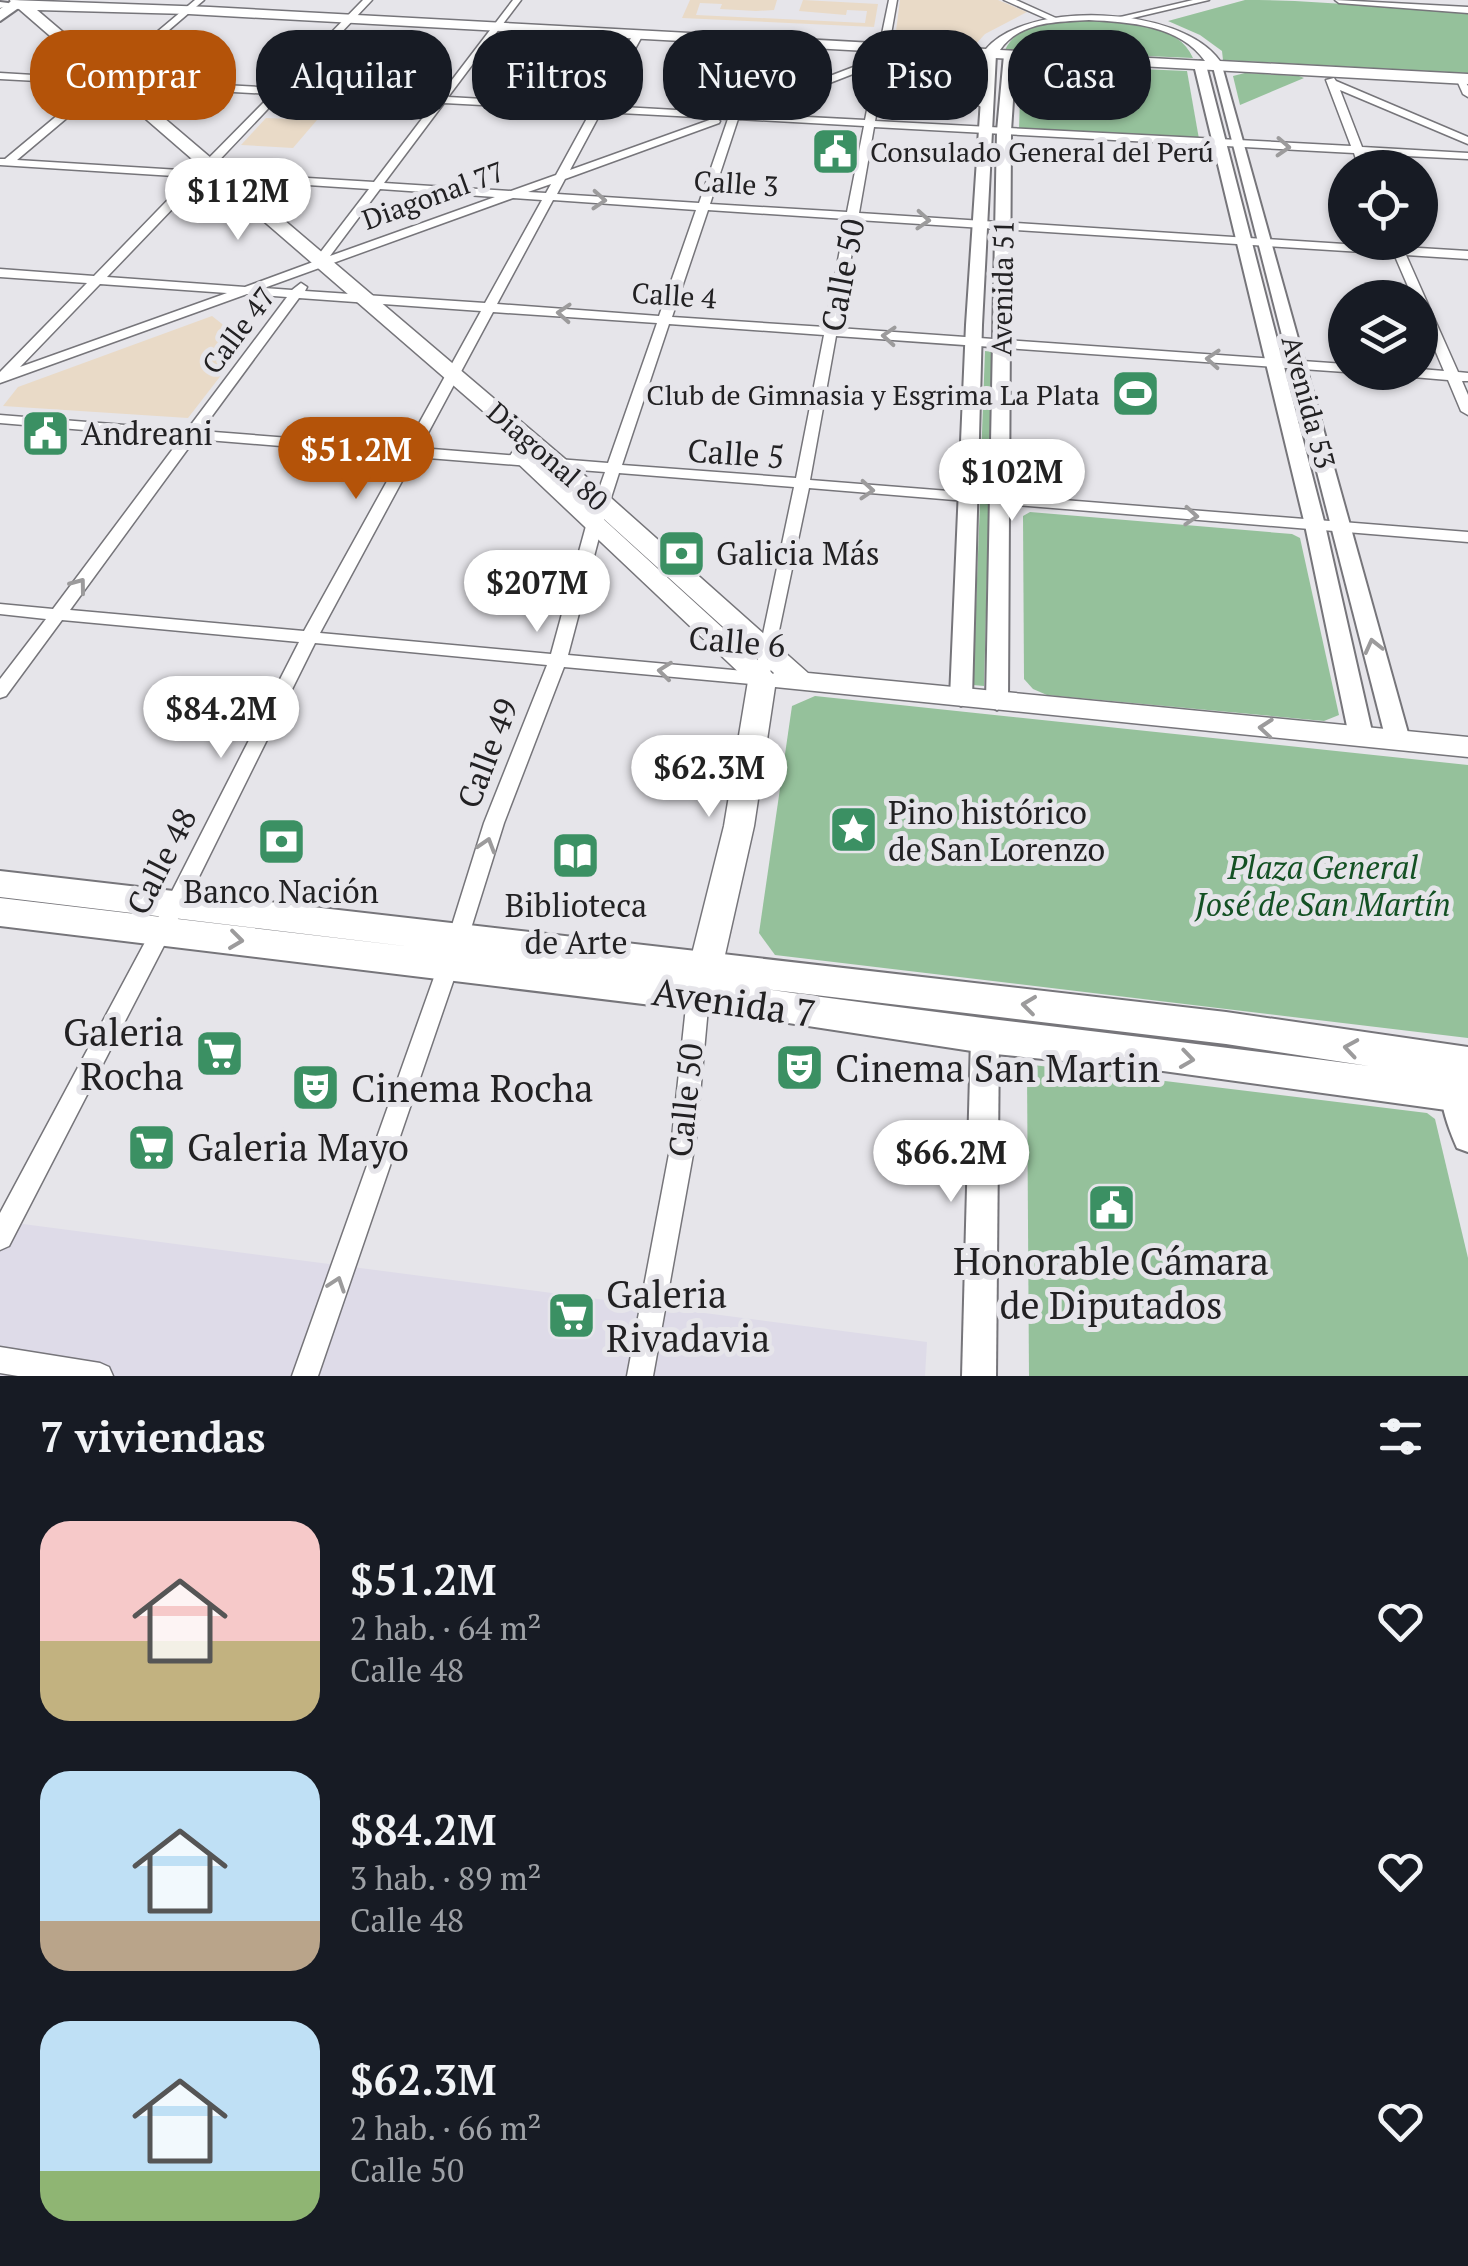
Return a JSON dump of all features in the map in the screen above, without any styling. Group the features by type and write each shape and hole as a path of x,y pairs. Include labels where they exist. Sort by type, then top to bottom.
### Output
{"main road":[{"path":"1108,0 1116,18"},
{"path":"10,5 193,8 663,37"},
{"name":"Diagonal 80","path":"10,5 41,30"},
{"path":"990,54 1007,33 1092,8 1187,37 1207,50 1208,65"},
{"path":"495,28 523,30"},
{"path":"990,54 1008,55"},
{"path":"1151,62 1329,77 1463,78"},
{"name":"Diagonal 80","path":"148,120 311,268 362,298 529,463 598,515 765,664"},
{"name":"Diagonal 80","path":"208,172 338,297 560,466 598,515"},
{"name":"Calle 6","path":"765,664 802,682 1468,747"},
{"name":"Calle 50","path":"702,984 727,863 739,826 765,664"},
{"name":"Avenida 7","path":"0,884 168,918 702,984 1226,1028 1460,1079"},
{"name":"Avenida 7","path":"0,912 168,918"},
{"name":"Avenida 7","path":"702,984 986,1037 1460,1079"}],"street":[{"path":"338,30 368,0"},
{"name":"Calle 47","path":"452,84 517,0"},
{"name":"Calle 50","path":"888,30 893,0"},
{"path":"1008,0 1052,18"},
{"path":"1116,18 1205,0"},
{"path":"1339,0 1468,10"},
{"path":"1152,24 1181,6"},
{"path":"166,30 193,8"},
{"name":"Avenida 51","path":"988,106 990,54"},
{"name":"Avenida 53","path":"1208,65 1300,365 1398,740"},
{"path":"0,76 30,77"},
{"path":"1329,77 1468,140"},
{"path":"1329,77 1359,150"},
{"path":"1463,78 1468,94"},
{"name":"Avenida 51","path":"996,702 1002,225 1008,80"},
{"path":"0,379 94,281 208,172 256,116"},
{"path":"3,164 56,120"},
{"name":"Calle 47","path":"0,692 296,294 311,268 425,120"},
{"name":"Calle 48","path":"0,1238 309,638 591,120"},
{"name":"Diagonal 77","path":"0,379 238,290 311,268 562,174 722,120"},
{"name":"Calle 49","path":"305,1376 494,823 558,660 598,515 707,206 733,120"},
{"path":"802,120 1341,150"},
{"name":"Calle 50","path":"765,664 872,120"},
{"name":"Avenida 51","path":"960,698 973,342 987,120"},
{"name":"Avenida 53","path":"1230,144 1243,240 1315,526 1360,736"},
{"path":"1438,155 1468,156"},
{"name":"Calle 3","path":"3,164 208,172 508,195 1328,244"},
{"name":"Calle 3","path":"1438,251 1468,254"},
{"name":"Calle 4","path":"0,273 1328,367"},
{"path":"1438,334 1461,377 1468,410"},
{"name":"Calle 5","path":"0,418 1468,538"},
{"name":"Calle 6","path":"0,609 558,660 765,664"},
{"name":"Calle 50","path":"640,1376 684,1138 702,984"},
{"path":"979,1376 986,1037"},
{"path":"1460,1079 1468,1138"},
{"path":"0,1360 100,1376"}],"shaded area":[{"path":"690,0 777,0 774,10 756,11 720,9 722,4 700,3 696,15 865,23 867,11 847,10 846,15 799,11 803,0 878,4 874,27 682,18"},
{"path":"900,0 998,0 1027,12 988,32 896,30"},
{"path":"264,120 317,120 293,148 241,145"},
{"path":"212,316 246,343 188,418 3,406 18,387"},
{"path":"0,1221 927,1342 925,1376 0,1376"}],"green space":[{"path":"1245,0 1468,13 1468,73 1223,60 1222,51 1200,35 1168,21"},
{"path":"1098,19 1152,27 1177,38 1193,58 1151,56 1151,30 1025,30 1059,21"},
{"path":"1151,69 1187,71 1199,139 1019,130 1019,120 1151,120"},
{"path":"1245,73 1304,78 1240,105 1233,76"},
{"path":"985,351 993,352 989,487 980,487"},
{"path":"980,502 989,503 984,686 973,685"},
{"path":"1030,512 1292,534 1300,538 1339,715 1324,721 1047,695 1033,689 1024,679 1023,516"},
{"name":"Plaza General José de San Martín","path":"815,696 1468,765 1468,1038 775,955 759,933 792,706"},
{"path":"1033,1065 1427,1113 1435,1119 1468,1258 1468,1376 1029,1376 1027,1070"}],"place":[{"name":"Consulado General del Perú","path":"835,151"},
{"name":"Club de Gimnasia y Esgrima La Plata","path":"1135,394"},
{"name":"Andreani","path":"46,433"},
{"name":"Galicia Más","path":"681,553"},
{"name":"Pino histórico de San Lorenzo","path":"853,830"},
{"name":"Banco Nación","path":"281,841"},
{"name":"Biblioteca de Arte","path":"576,855"},
{"name":"Galeria Rocha","path":"219,1054"},
{"name":"Cinema San Martin","path":"800,1068"},
{"name":"Cinema Rocha","path":"316,1088"},
{"name":"Galeria Mayo","path":"152,1147"},
{"name":"Honorable Cámara de Diputados","path":"1111,1207"},
{"name":"Galeria Rivadavia","path":"571,1316"}]}
